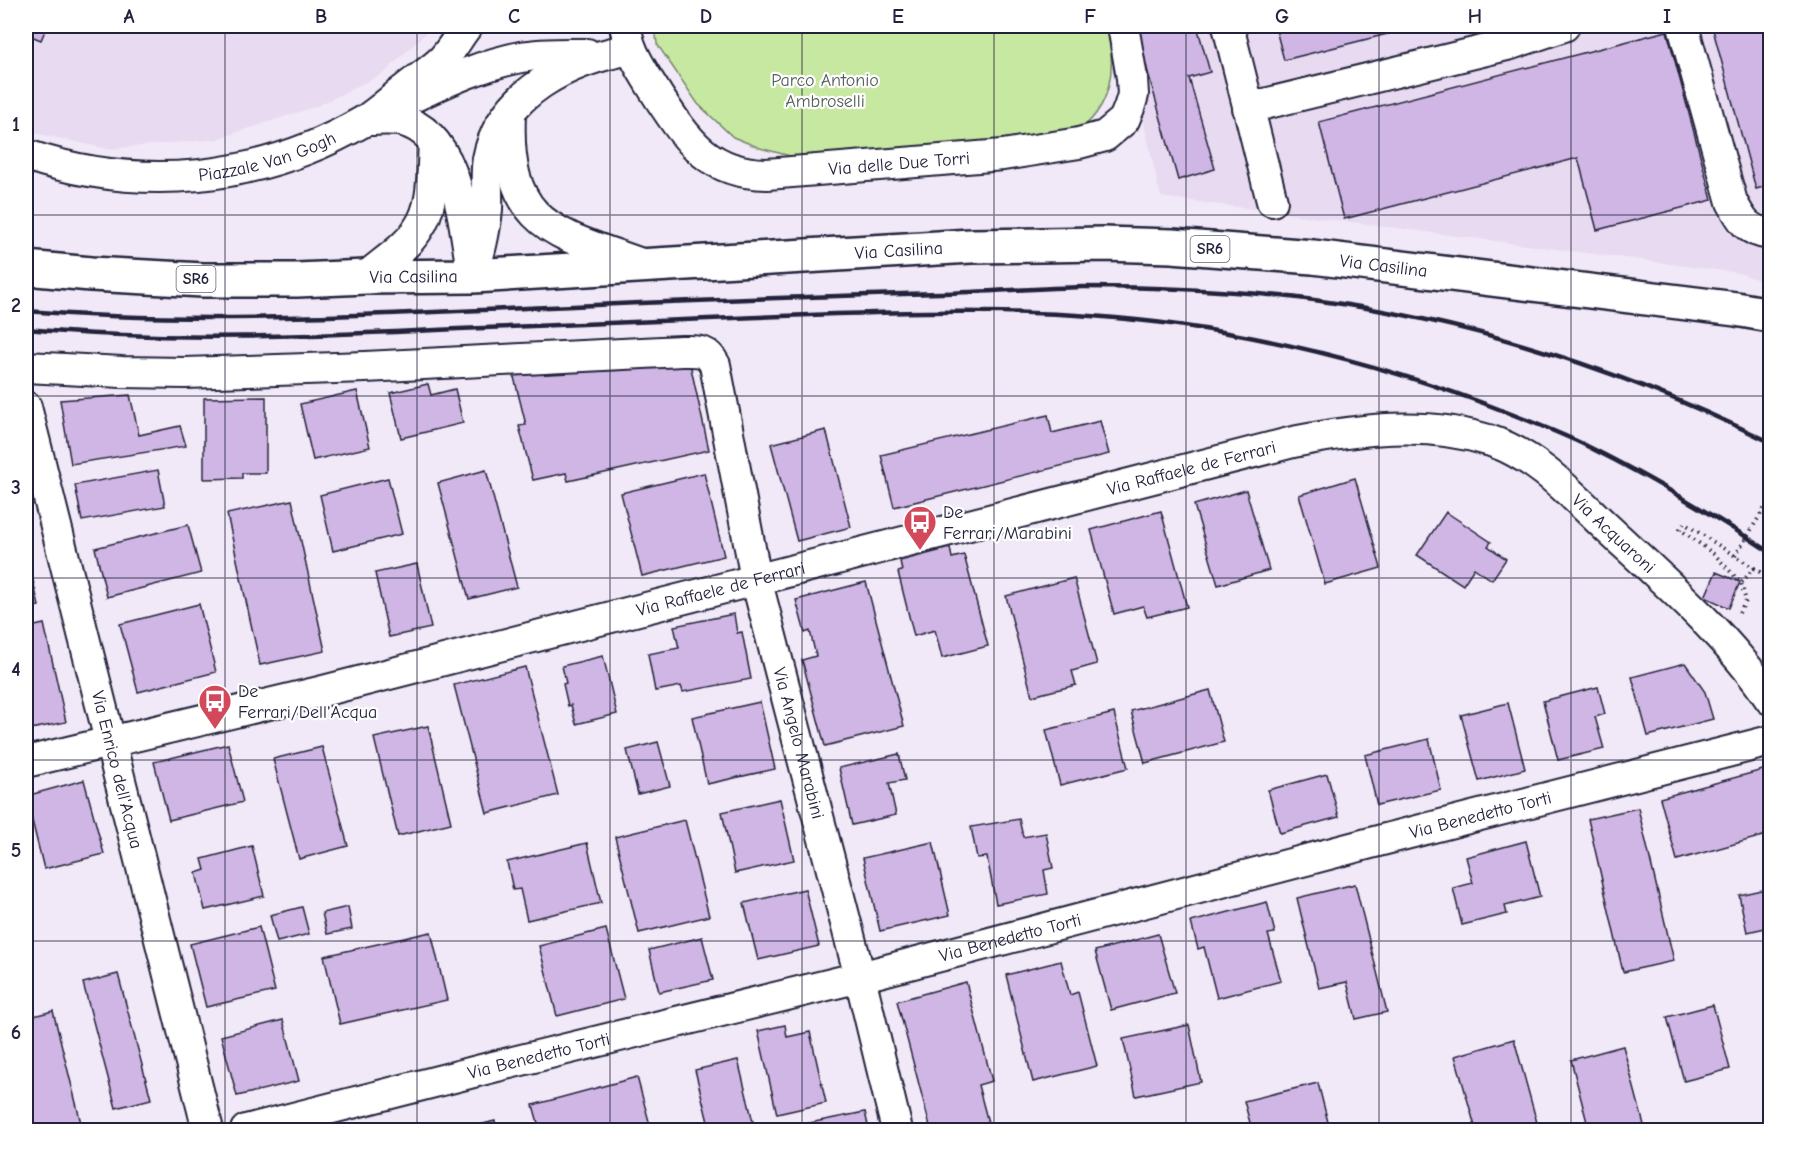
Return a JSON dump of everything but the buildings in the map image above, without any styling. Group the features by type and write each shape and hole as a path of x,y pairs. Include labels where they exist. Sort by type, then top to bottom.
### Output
{"main road":[{"name":"Via Casilina","path":"26,268 202,280 297,280 473,276 971,246 1078,244 1172,246 1313,257 1770,315"}],"street":[{"name":"Piazzale Van Gogh","path":"26,155 48,162 118,176 168,178 248,167 324,141 366,120 443,59 467,26"},
{"name":"Via delle Due Torri","path":"628,37 670,114 694,145 710,159 730,168 749,173 767,174 1003,154 1079,143 1105,136 1124,120 1133,95 1131,68 1123,26"},
{"path":"1228,26 1272,201"},
{"path":"1248,108 1511,44 1564,26"},
{"path":"1683,26 1732,202 1743,223 1758,233 1770,234"},
{"path":"473,276 487,211 488,161 496,137 510,112 524,96 546,79 602,54 628,37"},
{"path":"366,120 447,80 521,57 602,54"},
{"path":"510,112 512,169 522,198 534,215 543,223 578,242 647,266"},
{"path":"366,120 404,122 422,129 434,142 457,188 473,276"},
{"path":"366,277 410,239 423,220 429,200 434,142"},
{"name":"Via Angelo Marabini","path":"26,367 185,373 365,367 682,351 697,351 709,355 715,364 756,579 860,977 897,1131"},
{"name":"Via Enrico dell'Acqua","path":"26,407 208,1131"},
{"name":"Via Raffaele de Ferrari","path":"26,762 323,691 1293,442 1366,430 1418,428"},
{"name":"Via Acquaroni","path":"1418,428 1448,430 1493,441 1520,455 1545,472 1632,551 1722,639 1770,699"},
{"name":"Via Benedetto Torti","path":"246,1131 493,1067 860,977 1770,741"}],"path":[{"path":"1735,556 1770,499"},
{"path":"1722,639 1746,601 1741,583 1714,555 1680,529 1684,523 1770,579"},
{"path":"1741,583 1754,568"}],"shaded area":[{"path":"26,26 433,26 384,73 317,106 217,139 108,149 26,131"},
{"path":"1121,26 1770,26 1770,284 1739,273 1161,197"}],"green space":[{"name":"Parco Antonio Ambroselli","path":"655,26 1106,26 1111,71 1109,86 1097,113 1073,134 1058,140 1042,144 794,157 760,148 733,137 698,104 657,44"}],"railway":[{"path":"26,311 146,317 266,318 1083,287 1228,291 1373,309 1490,336 1548,353 1661,393 1770,442"},
{"path":"26,329 188,337 296,336 539,325 931,312 1079,315 1178,325 1256,338 1333,356 1408,377 1496,408 1559,433 1607,456 1678,495 1770,552"}],"place":[{"name":"De Ferrari/Marabini","path":"920,551"},
{"name":"De Ferrari/Dell'Acqua","path":"215,730"}]}
